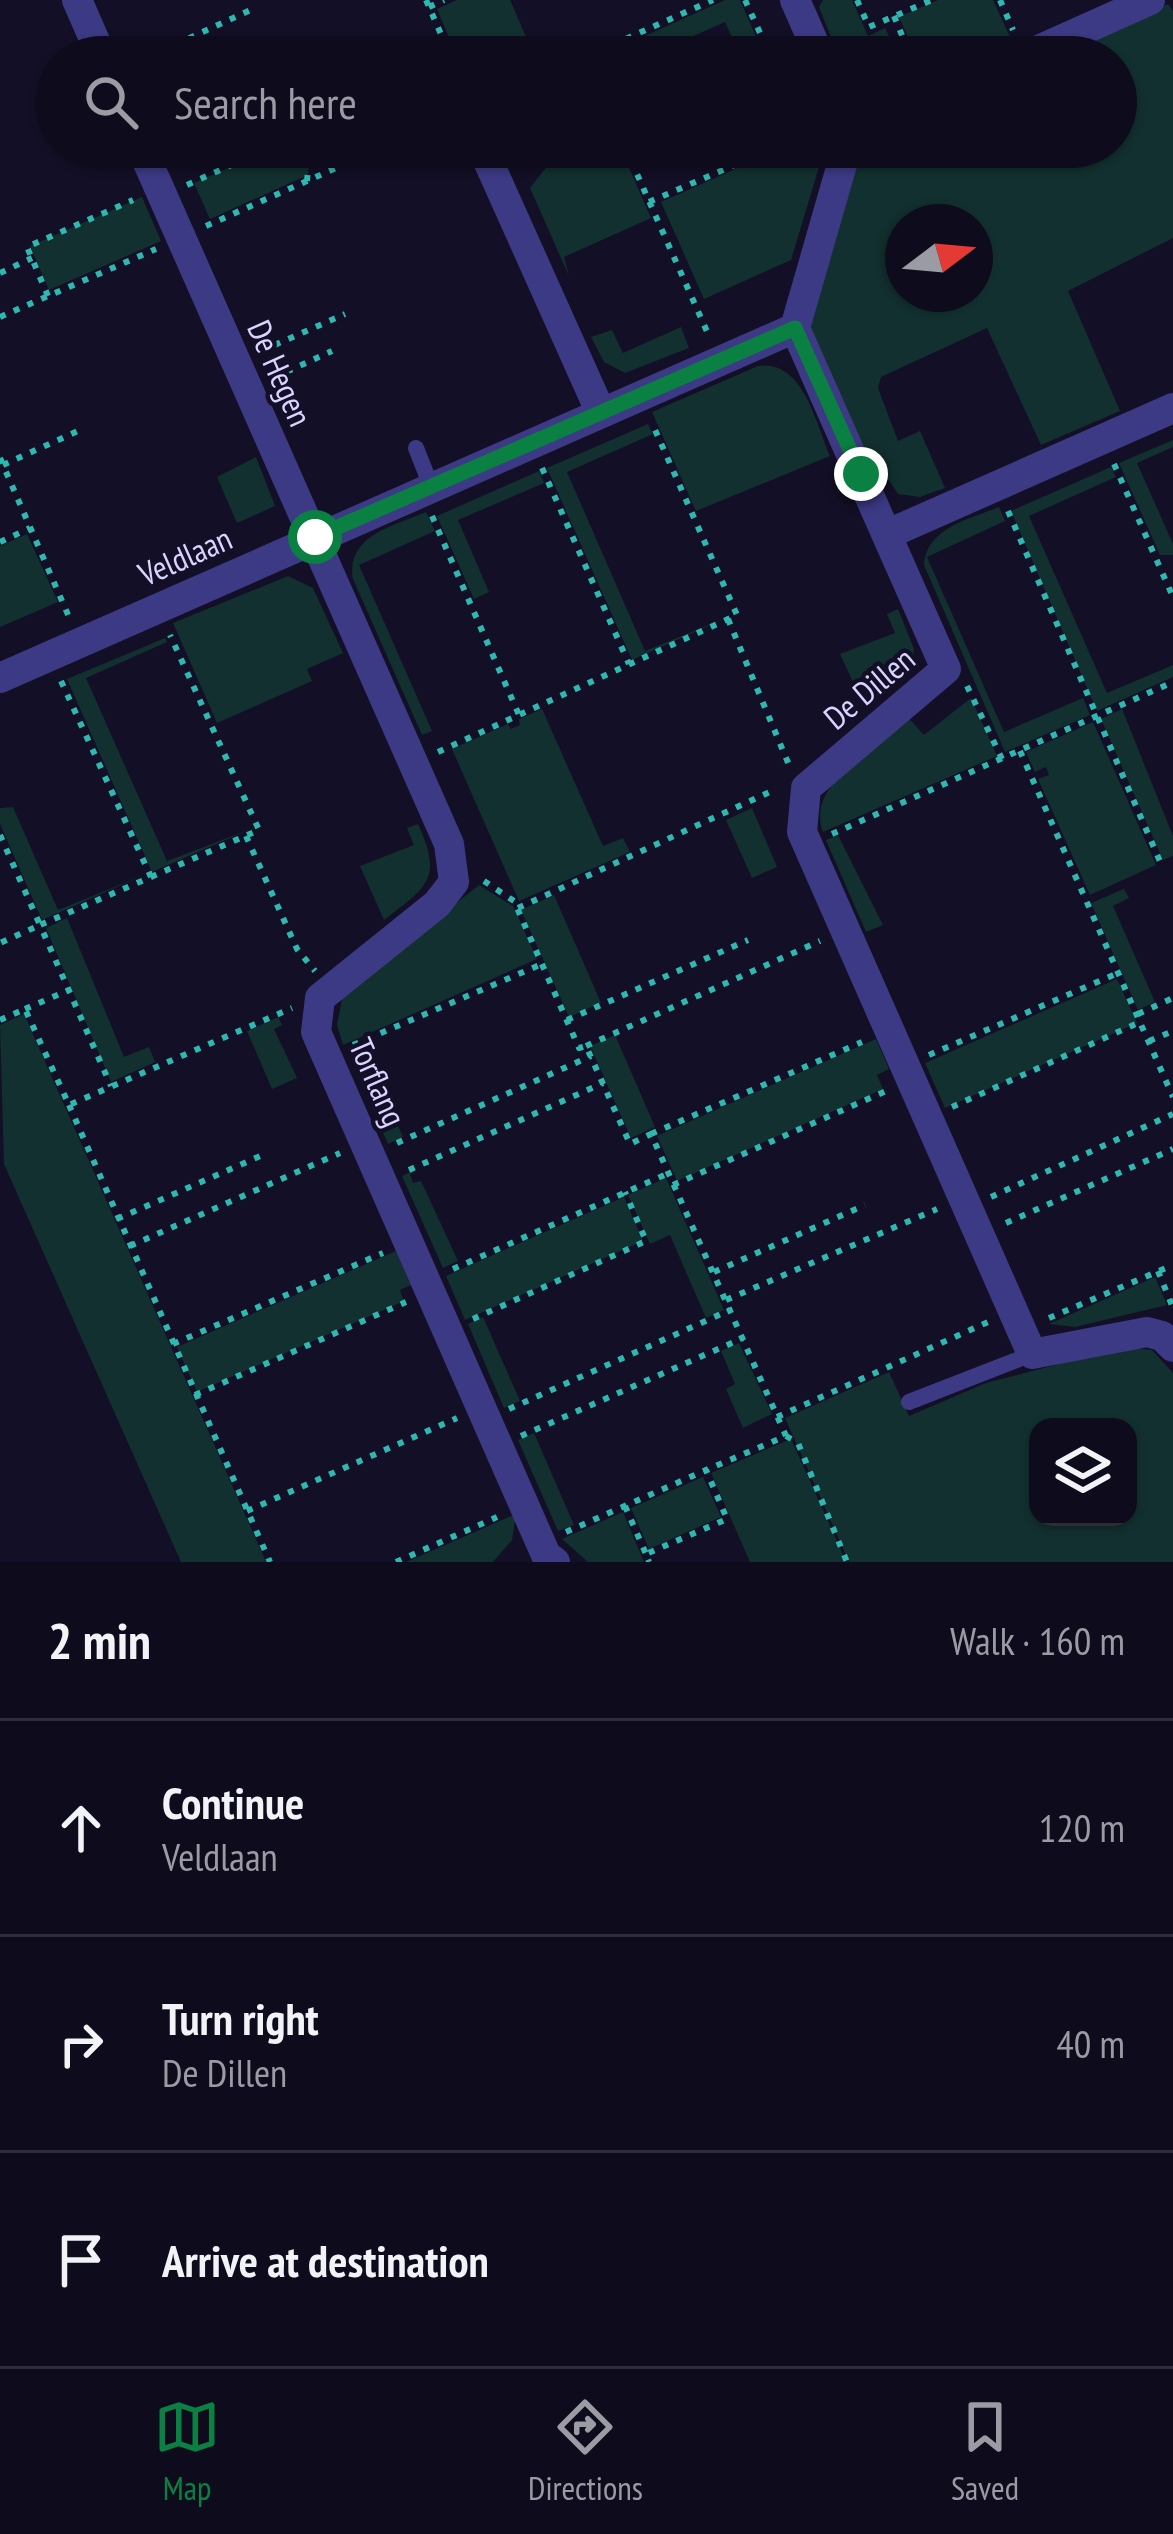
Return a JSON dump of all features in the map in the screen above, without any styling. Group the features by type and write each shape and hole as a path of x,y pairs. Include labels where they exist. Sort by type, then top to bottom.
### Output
{"street":[{"path":"77,0 93,36"},
{"path":"795,0 811,36"},
{"path":"1069,36 1150,0"},
{"name":"De Hegen","path":"150,168 315,537"},
{"path":"499,168 601,412"},
{"path":"795,328 841,168"},
{"name":"Veldlaan","path":"0,678 795,328"},
{"name":"De Dillen","path":"795,328 946,669 806,788 802,832 1027,1342"},
{"path":"888,534 1173,408"},
{"path":"315,537 449,844 454,878 437,904 325,1001"},
{"name":"Torflang","path":"325,1001 316,1032 548,1553"},
{"path":"1027,1342 1147,1332 1162,1336 1173,1347"}],"lane":[{"path":"416,448 426,488"},
{"path":"910,1402 1027,1342"}],"path":[{"path":"441,36 427,3 444,0"},
{"path":"633,36 713,0"},
{"path":"746,0 762,36"},
{"path":"857,0 869,27 932,0"},
{"path":"194,36 253,9"},
{"path":"894,16 902,36"},
{"path":"48,296 27,247 219,168"},
{"path":"308,181 309,168"},
{"path":"0,317 336,168"},
{"path":"634,168 720,360"},
{"path":"649,202 728,168"},
{"path":"0,273 32,258"},
{"path":"242,376 345,314"},
{"path":"242,376 332,351"},
{"path":"413,763 737,615 639,395"},
{"path":"80,430 2,461 80,642"},
{"path":"1103,439 1173,597"},
{"path":"531,443 629,664"},
{"path":"996,486 1162,866"},
{"path":"426,488 519,715"},
{"path":"0,542 30,528"},
{"path":"0,943 259,830 154,609"},
{"path":"518,908 796,780 728,619"},
{"path":"50,656 151,877"},
{"path":"946,669 962,676 1001,759"},
{"path":"807,845 1173,682"},
{"path":"1020,751 1173,1097"},
{"path":"0,836 111,1086"},
{"path":"69,1106 289,1007 325,1001 246,836"},
{"path":"454,878 478,878 518,908 579,1048 845,930"},
{"path":"567,1020 748,940"},
{"path":"327,1056 542,964"},
{"path":"673,1185 1118,973"},
{"path":"0,1020 69,990"},
{"path":"928,1118 1173,998"},
{"path":"25,1009 269,1562"},
{"path":"586,1046 630,1144 889,1030"},
{"path":"1148,1042 1173,1031"},
{"path":"372,1160 591,1056"},
{"path":"130,1246 603,1084"},
{"path":"970,1213 1173,1114"},
{"path":"651,1135 786,1436 798,1443 847,1562"},
{"path":"726,1300 970,1213 1173,1149"},
{"path":"117,1219 267,1153"},
{"path":"195,1395 669,1173"},
{"path":"448,1331 646,1241 626,1192"},
{"path":"713,1272 865,1205"},
{"path":"172,1344 409,1242"},
{"path":"777,1417 1000,1317 1009,1336 1027,1342 1173,1264"},
{"path":"1158,1271 1173,1308"},
{"path":"488,1424 730,1310"},
{"path":"247,1511 743,1338"},
{"path":"548,1553 625,1506 786,1436"},
{"path":"625,1506 648,1558 727,1519 706,1471"},
{"path":"396,1562 524,1505"}],"green space":[{"path":"457,0 510,0 526,36 448,36 437,9"},
{"path":"725,0 740,0 756,36 731,36 725,22 693,36 645,36"},
{"path":"823,0 852,0 868,36 831,36 819,7"},
{"path":"938,0 993,0 1010,36 908,36 899,17"},
{"path":"1168,4 1173,11 1173,238 1068,291 1120,411 1041,445 987,328 881,377 878,388 898,441 920,431 945,488 920,497 898,494 879,466 869,469 808,327 854,168 1137,168 1137,36 1096,36"},
{"path":"228,168 308,168 308,175 210,219 194,183"},
{"path":"546,168 629,168 651,218 564,257 569,276 530,188"},
{"path":"738,168 819,168 791,260 704,299 661,202"},
{"path":"142,197 161,241 49,290 30,246"},
{"path":"681,327 689,348 625,373 604,362 591,337 612,330 623,353"},
{"path":"758,366 786,372 797,383 830,456 696,511 652,412"},
{"path":"648,424 653,434 567,472 645,651 733,615 632,660 547,468"},
{"path":"1173,440 1173,447 1137,463 1173,544 1173,555 1160,555 1119,463"},
{"path":"256,457 275,506 237,523 217,477"},
{"path":"1111,467 1116,477 1029,516 1107,693 1173,665 1173,677 1097,711 1011,511"},
{"path":"539,471 544,483 458,520 489,592 474,599 437,516"},
{"path":"999,507 1005,521 927,557 1004,732 1083,698 1090,715 1005,752 924,565 932,542 941,534"},
{"path":"426,512 435,531 359,565 432,731 422,735 353,579 353,564 357,552 375,534"},
{"path":"27,534 58,602 0,627 0,546"},
{"path":"288,576 313,588 343,653 307,669 312,681 217,723 173,623"},
{"path":"898,609 914,649 913,664 865,708 840,654 895,633 887,614"},
{"path":"165,638 167,642 86,678 167,861 251,829 152,872 67,679"},
{"path":"971,698 997,756 823,832 824,798 862,752 906,715 924,735"},
{"path":"542,709 603,846 623,838 630,852 519,901 452,749 508,724 511,729 520,725 519,719"},
{"path":"1122,709 1173,836 1173,856 1163,860 1101,719"},
{"path":"1093,722 1156,865 1090,895 1038,779 1049,775 1046,767 1035,772 1026,752"},
{"path":"13,807 58,910 144,875 42,920 0,824 0,808"},
{"path":"752,808 777,867 752,878 726,820"},
{"path":"418,824 429,857 427,880 384,920 360,866 414,845 407,828"},
{"path":"838,835 883,925 866,932 826,840"},
{"path":"479,885 513,906 537,959 343,1045 337,1025 343,994"},
{"path":"1124,889 1129,898 1113,906 1155,1002 1138,1010 1091,903"},
{"path":"554,895 601,1003 569,1017 521,910"},
{"path":"67,918 124,1057 149,1047 155,1062 111,1082 46,928"},
{"path":"1117,979 1137,1023 945,1108 925,1063"},
{"path":"24,1014 266,1562 181,1562 4,1164 0,1025"},
{"path":"278,1017 282,1025 274,1029 297,1078 272,1089 247,1031"},
{"path":"615,1035 655,1127 631,1138 590,1046"},
{"path":"876,1039 889,1069 877,1075 883,1089 677,1181 657,1136"},
{"path":"362,1045 403,1137 388,1144 348,1052"},
{"path":"417,1169 410,1174 413,1183 421,1181 458,1261 443,1268 402,1176"},
{"path":"666,1178 724,1310 706,1318 670,1235 650,1244 628,1195"},
{"path":"624,1197 643,1241 465,1320 446,1276"},
{"path":"396,1251 411,1285 400,1290 404,1301 197,1392 177,1347"},
{"path":"1155,1277 1167,1305 1075,1327 1049,1324"},
{"path":"483,1317 520,1401 504,1408 468,1324"},
{"path":"739,1343 772,1414 743,1428 726,1389 735,1384 721,1351"},
{"path":"1125,1347 1152,1350 1173,1373 1173,1562 849,1562 785,1418 889,1372 909,1416 986,1383"},
{"path":"534,1433 574,1525 558,1531 518,1440"},
{"path":"791,1439 844,1562 750,1562 711,1473"},
{"path":"703,1477 721,1517 649,1549 631,1508"},
{"path":"623,1512 644,1562 588,1562 562,1539"},
{"path":"516,1514 512,1540 493,1562 406,1562"}],"route":[{"path":"315,537 795,328 861,474"}]}
